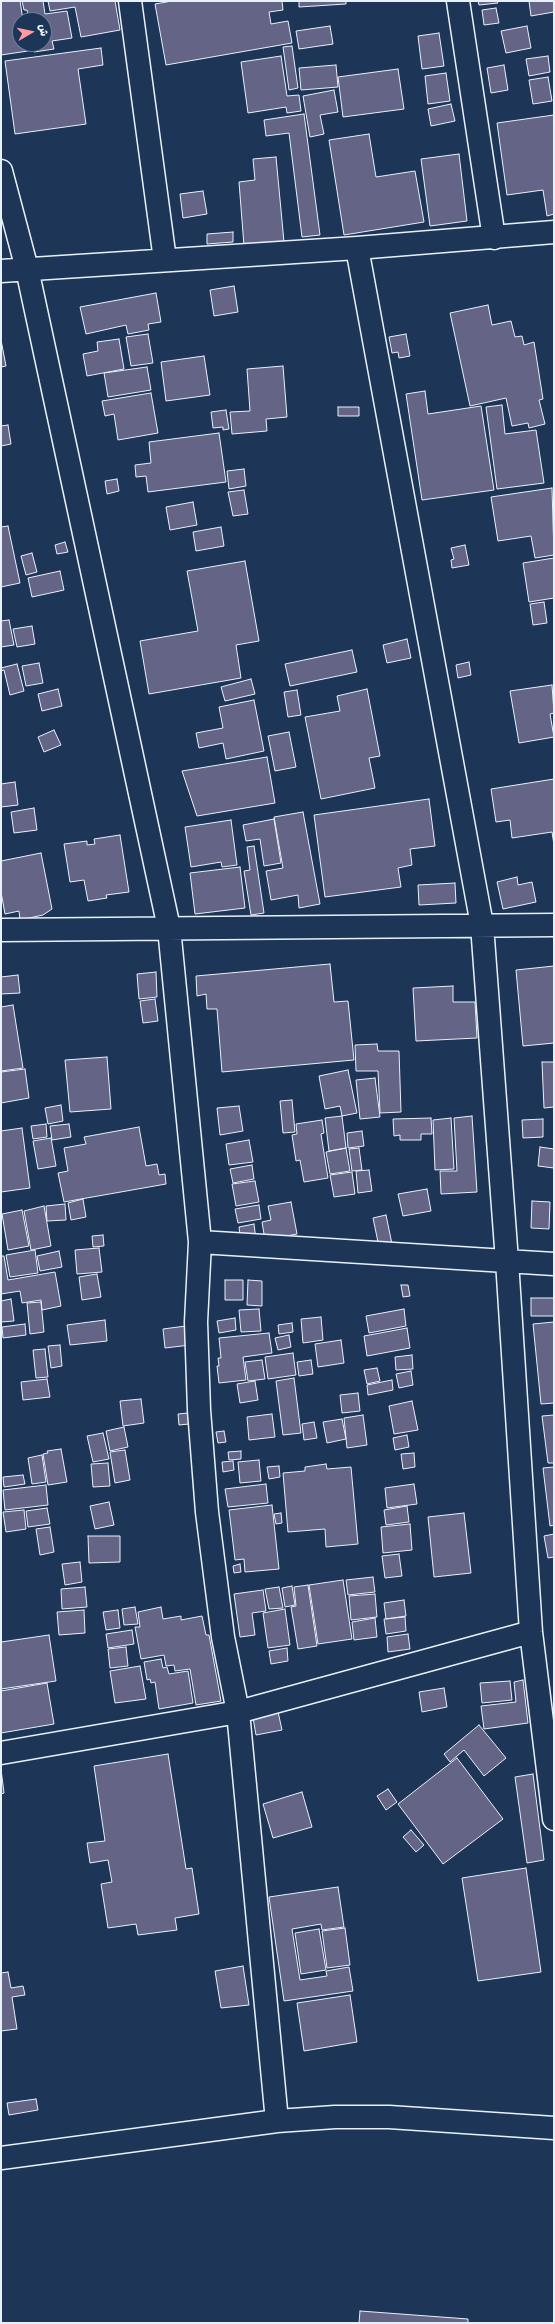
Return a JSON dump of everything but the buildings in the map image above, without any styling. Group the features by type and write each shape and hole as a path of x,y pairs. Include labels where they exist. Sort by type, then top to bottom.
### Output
{"street":[{"path":"130,1 165,260"},
{"path":"458,1 494,238"},
{"path":"1,171 27,269 169,928 200,1242 196,1322 199,1410 207,1512 223,1637 238,1712 278,2121"},
{"path":"1,271 357,248 554,232"},
{"path":"357,248 482,925 507,1262 531,1632 554,1820"},
{"path":"1,930 554,925"},
{"path":"200,1242 554,1264"},
{"path":"1,1753 238,1712 531,1632"},
{"path":"1,2158 278,2121 335,2117 389,2117 554,2128"}]}
